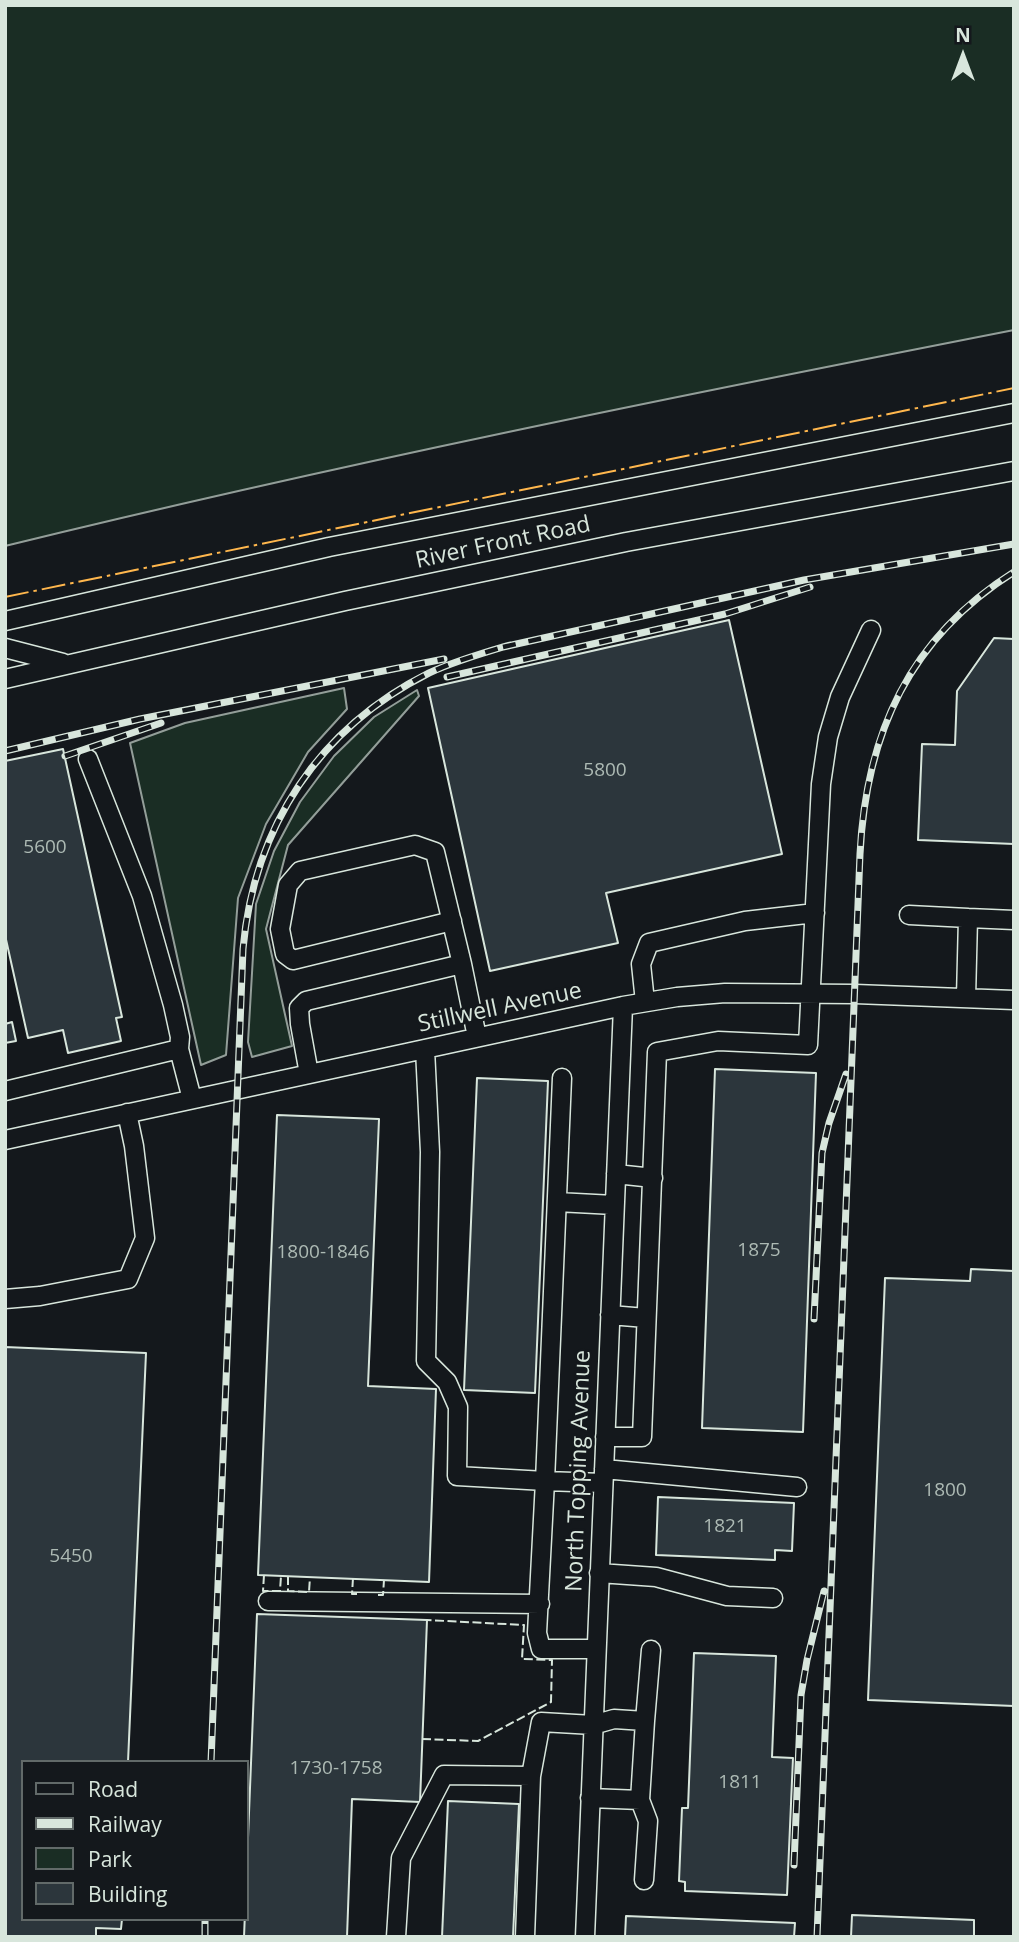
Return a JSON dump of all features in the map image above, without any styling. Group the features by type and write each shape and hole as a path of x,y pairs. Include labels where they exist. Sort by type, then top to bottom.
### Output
{"street":[{"path":"5,621 329,547 1014,413"},
{"name":"River Front Road","path":"5,679 345,601 626,542 1014,471"},
{"path":"605,1437 642,1437 657,1052 718,1041 808,1045 821,784 828,737 840,697 871,631"},
{"path":"5,648 64,664"},
{"path":"88,759 142,896 173,1005 180,1037 179,1049 192,1099"},
{"path":"452,921 293,960 285,954 280,929 288,885 300,871 415,845 435,852 452,921 462,964 477,1037"},
{"path":"645,1002 641,964 649,943 745,921 815,913"},
{"path":"909,915 1014,920"},
{"path":"966,998 968,918"},
{"path":"309,1074 299,1008 306,1001 462,964"},
{"name":"Stillwell Avenue","path":"5,1140 477,1037 677,997 724,993 812,993 1014,1000"},
{"name":"North Topping Avenue","path":"584,1937 623,1006"},
{"path":"5,1091 179,1049"},
{"path":"425,1049 430,1153 426,1362 447,1382 458,1407 457,1476 545,1481 603,1476 797,1487"},
{"path":"562,1078 537,1633 541,1649 596,1649"},
{"path":"5,1299 40,1296 128,1279 145,1238 134,1146 127,1113"},
{"path":"616,1174 653,1178"},
{"path":"557,1202 614,1205"},
{"path":"610,1315 646,1318"},
{"path":"599,1573 656,1577 727,1596 774,1598"},
{"path":"268,1601 540,1604"},
{"path":"644,1880 648,1821 640,1800 651,1650"},
{"path":"525,1937 531,1776 541,1722 593,1725 614,1719 645,1721"},
{"path":"396,1937 401,1858 444,1775 531,1776"},
{"path":"590,1798 640,1800"}],"green space":[{"path":"5,5 1014,5 1014,330 508,432 5,546"},
{"path":"344,688 347,709 308,752 266,824 238,898 226,1055 201,1065 130,743 185,723"},
{"path":"417,690 419,696 288,845 266,929 292,1046 252,1057 248,1042 256,904 274,851 300,802 334,756 374,717"}],"building":[{"path":"729,620 782,854 606,893 618,943 490,971 428,688"},
{"path":"994,638 1014,639 1014,844 918,840 922,744 955,745 957,691"},
{"path":"63,749 122,1017 116,1018 121,1041 68,1053 63,1030 28,1038 5,935 5,761"},
{"path":"12,1022 16,1041 5,1043 5,1024"},
{"path":"715,1069 816,1073 803,1432 702,1428"},
{"path":"477,1078 548,1081 535,1393 464,1390"},
{"path":"277,1115 379,1119 368,1386 436,1389 429,1582 258,1575"},
{"path":"971,1269 1014,1271 1014,1706 868,1700 885,1278 970,1281"},
{"path":"5,1347 146,1353 128,1760 21,1760 21,1921 122,1921 121,1929 96,1928 96,1937 5,1937"},
{"path":"658,1497 794,1503 792,1551 775,1550 775,1560 656,1555"},
{"path":"257,1614 427,1620 420,1802 352,1799 347,1937 244,1937 245,1921 248,1921 248,1838"},
{"path":"694,1653 776,1656 772,1757 793,1758 787,1895 685,1891 685,1882 679,1881 682,1808 688,1808"},
{"path":"448,1801 519,1804 513,1937 442,1937"},
{"path":"852,1915 974,1920 974,1937 851,1937"},
{"path":"626,1916 795,1923 794,1937 625,1937"}],"railway":[{"path":"503,647 804,580 1014,544"},
{"path":"817,1937 860,854 864,810 884,729 900,693 921,659 946,627 977,598 1014,572"},
{"path":"447,677 725,614 810,587"},
{"path":"211,1760 243,949 250,904 261,862 278,822 299,786 325,752 355,722 390,696 429,673 510,645"},
{"path":"5,751 140,719 444,659"},
{"path":"65,756 161,723"},
{"path":"814,1319 822,1153 846,1074"},
{"path":"794,1865 801,1695 824,1591"},
{"path":"205,1921 205,1937"}],"fence":[{"path":"264,1575 263,1591 280,1591 281,1576"},
{"path":"288,1576 288,1591 309,1592 310,1577"},
{"path":"353,1578 352,1594 357,1594"},
{"path":"378,1595 383,1595 384,1580"},
{"path":"422,1739 478,1741 551,1702 552,1660 522,1659 524,1625 427,1620"}],"power":[{"path":"5,597 1014,388"}]}
